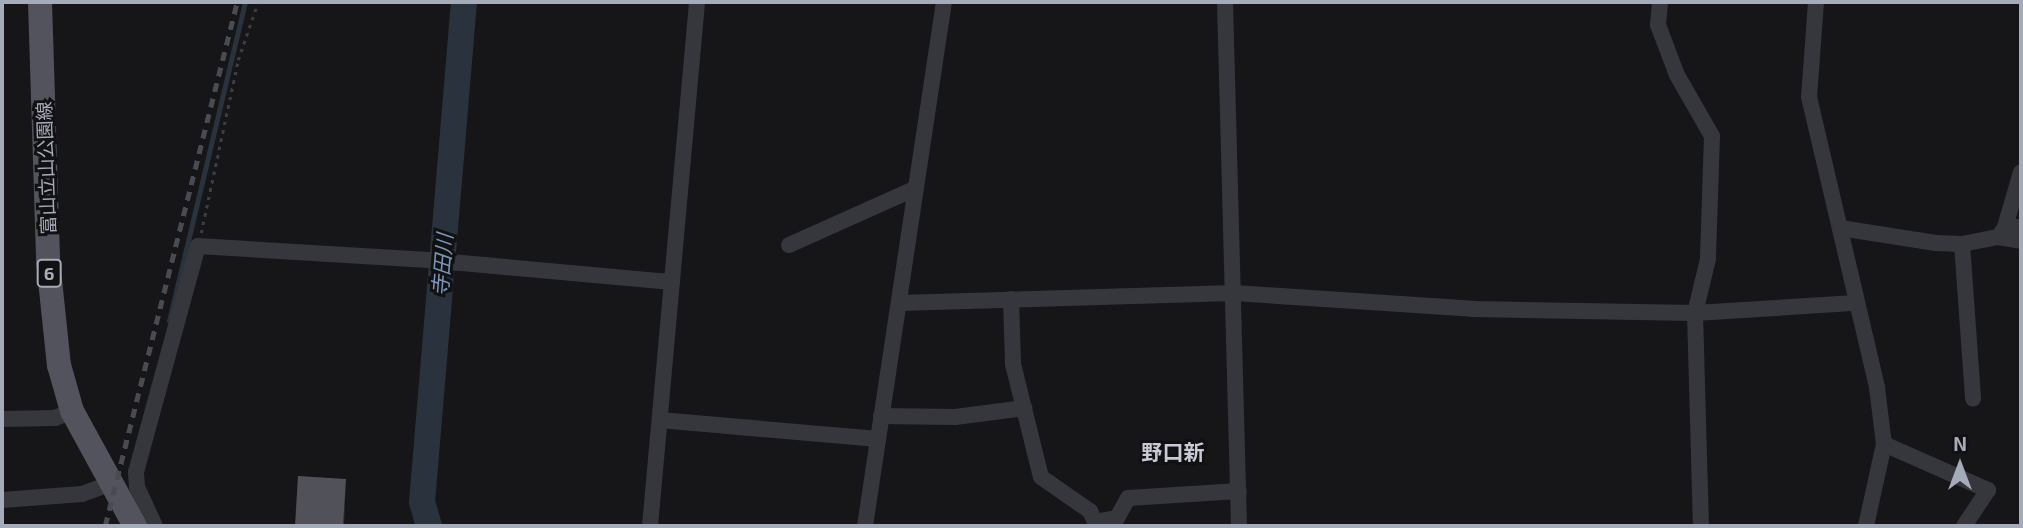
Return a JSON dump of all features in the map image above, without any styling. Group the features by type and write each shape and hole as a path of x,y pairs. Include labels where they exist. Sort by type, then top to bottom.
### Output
{"main road":[{"name":"富山立山公園線","path":"40,2 52,318 72,411 135,526"}],"street":[{"path":"650,526 697,2"},
{"path":"865,526 944,2"},
{"path":"1225,2 1240,526"},
{"path":"1660,2 1658,25 1677,75 1712,136 1708,259 1695,313 1700,526"},
{"path":"1816,2 1810,97 1877,388 1884,444 1866,526"},
{"path":"2008,230 2021,172"},
{"path":"789,244 914,189"},
{"path":"1840,228 1962,244 2008,230"},
{"path":"2008,230 2021,241"},
{"path":"1962,244 1973,399"},
{"path":"155,526 137,487 136,472 198,246 429,260 673,282"},
{"path":"900,303 1234,293 1472,309 1695,313 1856,303"},
{"path":"1011,299 1013,364 1041,477 1090,511 1096,524 1117,518 1128,498 1239,491"},
{"path":"881,416 954,417 1024,408"},
{"path":"2,419 55,418 72,411"},
{"path":"660,420 878,439"},
{"path":"1884,444 1988,490 1964,526"},
{"path":"2,499 82,494 112,483"}],"path":[{"path":"198,246 238,60 258,2"}],"building":[{"path":"298,476 346,479 343,526 295,526"}],"waterway":[{"path":"169,321 245,2"},
{"name":"寺田川","path":"429,526 422,502 464,2"}],"railway":[{"path":"105,526 237,2"}],"district":[{"name":"野口新","path":"1173,452"}]}
